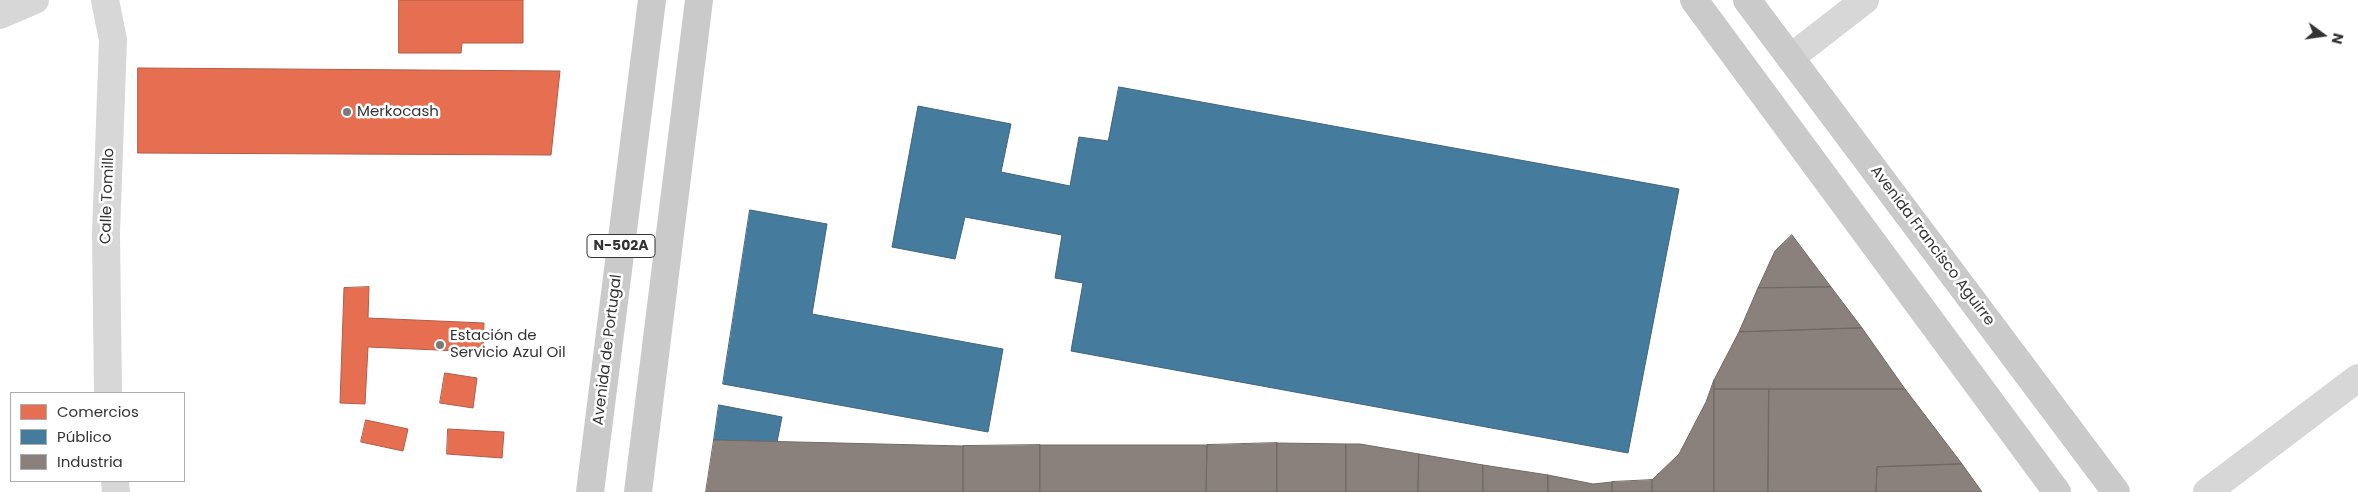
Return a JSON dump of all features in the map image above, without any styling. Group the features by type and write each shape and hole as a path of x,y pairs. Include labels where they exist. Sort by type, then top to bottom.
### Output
{"main road":[{"name":"Avenida de Portugal","path":"585,486 652,0"},
{"name":"N-502A","path":"638,492 699,0"},
{"path":"1694,0 2057,492"},
{"name":"Avenida Francisco Aguirre","path":"1747,0 2116,492"}],"street":[{"path":"0,15 35,0"},
{"name":"Calle Tomillo","path":"105,0 113,40 106,233 108,392"},
{"path":"1790,58 1865,0"},
{"path":"2207,492 2358,378"}],"building: Comercios":[{"path":"399,0 523,0 523,43 462,43 461,53 399,53"},
{"name":"Merkocash","path":"138,68 560,71 551,155 138,153"},
{"path":"369,287 368,318 484,323 483,352 368,347 365,404 340,403 344,288"},
{"path":"445,373 477,378 473,408 440,403"},
{"path":"366,420 408,429 403,451 361,442"},
{"path":"448,429 504,432 502,458 447,454"}],"building: Público":[{"path":"1119,87 1679,189 1628,453 1071,351 1083,283 1055,278 1062,235 965,217 955,259 892,247 918,106 1011,124 1001,172 1070,186 1079,137 1108,141"},
{"path":"750,210 827,224 812,314 1003,349 988,432 723,384"},
{"path":"719,405 782,417 777,442 714,440"}],"building: Industria":[{"path":"1792,235 1831,287 1758,288 1775,251"},
{"path":"1831,287 1862,328 1739,332 1758,288"},
{"path":"1862,328 1905,389 1714,389 1714,380 1739,332"},
{"path":"1714,380 1714,492 1652,492 1652,480 1679,454 1706,402"},
{"path":"1714,389 1769,389 1768,492 1714,492"},
{"path":"1769,389 1905,389 1962,464 1877,467 1876,492 1768,492"},
{"path":"714,440 963,446 963,492 706,492"},
{"path":"1277,443 1346,444 1346,492 1277,492"},
{"path":"1277,443 1277,492 1206,492 1207,445"},
{"path":"1346,444 1360,444 1419,454 1418,492 1346,492"},
{"path":"1040,445 1207,445 1206,492 1040,492"},
{"path":"1040,445 1040,492 963,492 963,446"},
{"path":"1419,454 1483,465 1483,492 1418,492"},
{"path":"1962,464 1982,492 1876,492 1877,467"},
{"path":"1483,465 1548,475 1548,492 1483,492"},
{"path":"1548,475 1593,484 1612,482 1612,492 1548,492"},
{"path":"1652,480 1652,492 1612,492 1612,482"}],"place":[{"name":"Merkocash","path":"347,112"},
{"name":"Estación de Servicio Azul Oil","path":"440,345"}]}
